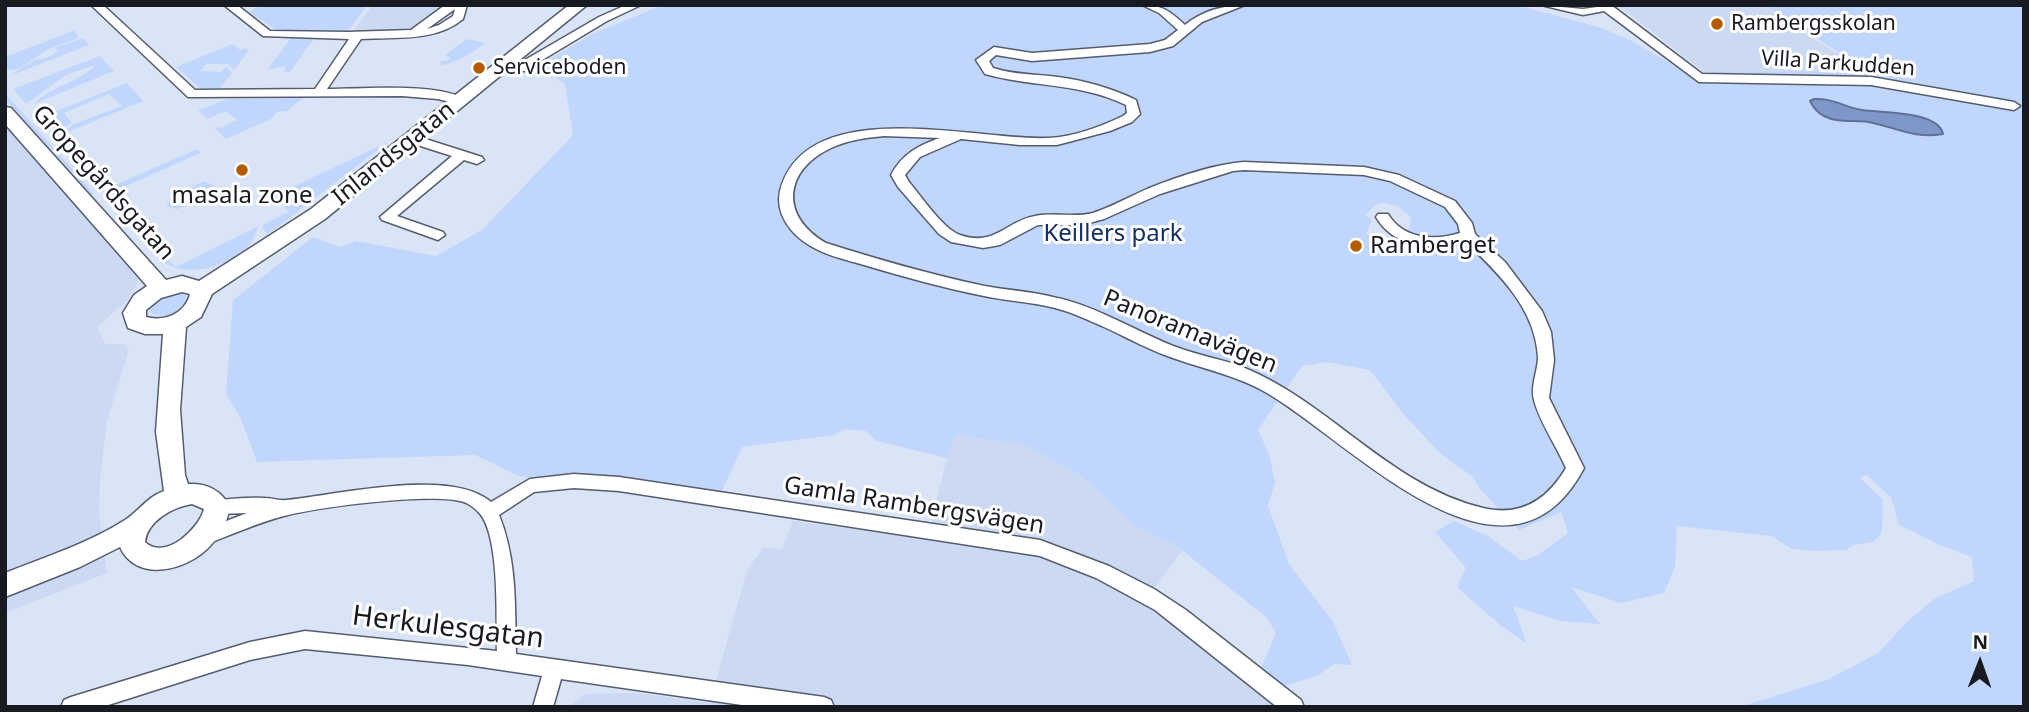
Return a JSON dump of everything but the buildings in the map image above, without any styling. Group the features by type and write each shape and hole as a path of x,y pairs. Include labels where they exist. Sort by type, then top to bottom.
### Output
{"street":[{"path":"96,5 188,92 438,94 460,101"},
{"path":"229,5 267,34 358,36 431,33 443,29 459,17 461,5"},
{"path":"414,33 453,5"},
{"name":"Inlandsgatan","path":"200,291 318,214 579,5"},
{"path":"503,66 520,68 603,19 636,5"},
{"path":"1147,5 1163,11 1184,30"},
{"name":"Panoramavägen","path":"958,136 923,149 902,165 898,175 936,224 956,239 971,243 995,242 1036,220 1082,220 1099,216 1155,191 1232,167 1244,166 1348,169 1394,178 1450,204 1465,223 1468,236 1509,276 1534,311 1543,332 1546,360 1541,398 1575,468 1556,498 1539,512 1517,517 1485,516 1433,498 1383,470 1275,389 1240,373 1171,352 1070,307 973,289 821,246 809,240 791,218 786,200 793,177 807,158 827,144 865,133 958,136 1059,141 1119,122 1134,114 1132,103 1120,97 1060,81 1013,78 989,71 982,60 989,53 1002,51 1032,57 1128,51 1168,43 1198,20 1240,5"},
{"path":"1546,5 1583,12 1605,6"},
{"name":"Villa Parkudden","path":"1605,6 1699,78 1884,82 2014,106"},
{"path":"319,92 358,36"},
{"name":"Gropegårdsgatan","path":"5,112 162,289"},
{"path":"412,139 477,160"},
{"path":"438,235 387,217 462,155"},
{"path":"1383,217 1390,229 1421,241 1452,242 1468,236"},
{"path":"188,285 200,291 201,298 197,307 175,323 147,327 134,319 139,303 162,289 188,285"},
{"path":"175,323 169,452 178,496"},
{"name":"Gamla Rambergsvägen","path":"489,512 530,486 574,481 619,484 1040,548 1080,562 1136,589 1200,632 1294,707"},
{"path":"135,537 140,555 164,558 179,554 204,537 284,508 356,498 453,493 467,496 481,503 489,512 501,558 508,662"},
{"path":"5,585 135,537 152,509 178,496 204,495 213,500 217,508 212,527 204,537"},
{"path":"217,508 268,505 284,508"},
{"name":"Herkulesgatan","path":"71,707 250,651 305,640 337,641 508,662 824,707"},
{"path":"543,707 554,670"}],"shaded area":[{"path":"373,5 444,5 410,30 352,33"},
{"name":"Rambergsskolan","path":"1618,5 1764,5 1820,43 1872,72 1704,72"},
{"path":"1814,99 1862,110 1920,117 1939,126 1943,134 1913,134 1868,122 1829,118 1814,108 1810,101"},
{"path":"5,119 140,278 127,301 97,327 105,344 124,344 129,349 107,421 100,480 99,512 107,573 5,613"},
{"path":"956,435 1025,445 1078,474 1135,526 1174,544 1182,551 1154,589 1286,707 569,707 584,694 636,693 710,703 747,570 763,548 782,549 793,521 927,539 947,458"}],"green space":[{"path":"261,5 367,5 347,33 278,31 249,12"},
{"name":"Keillers park","path":"663,5 1517,5 1602,28 1632,41 1685,72 1870,72 1764,5 2024,5 2024,707 1739,707 1827,680 1878,653 1910,619 1934,599 1974,581 1972,557 1899,525 1891,498 1867,475 1860,478 1883,500 1882,532 1874,542 1853,545 1846,550 1816,551 1792,549 1771,536 1677,526 1675,567 1664,593 1621,603 1571,587 1600,624 1561,621 1513,606 1527,644 1499,624 1457,587 1466,568 1435,532 1454,521 1488,536 1522,561 1538,555 1568,533 1561,512 1519,530 1480,489 1472,476 1442,455 1404,415 1370,370 1327,362 1302,366 1258,430 1269,454 1275,482 1268,506 1289,564 1333,622 1352,665 1334,664 1317,676 1283,686 1261,668 1276,633 1266,617 1174,544 1135,526 1078,474 1025,445 956,435 947,458 877,441 866,431 845,429 834,435 742,447 721,493 565,476 521,477 475,455 257,462 241,419 226,394 233,300 313,237 340,247 356,241 436,256 482,230 573,135 565,84 553,76 526,73 592,34","holes":["1814,99 1852,108 1936,122 1923,137 1868,123 1823,116 1810,101","1377,204 1397,206 1411,217 1405,246 1366,234 1372,220 1365,215"]},
{"path":"75,30 78,38 46,50 21,68 11,70 5,67 5,57"},
{"path":"83,38 89,45 7,77 35,60 47,58 58,51 55,48"},
{"path":"291,38 314,38 290,72 283,72 286,66 267,70"},
{"path":"467,39 485,43 464,57 440,65 441,61 448,61 450,57 444,56"},
{"path":"233,44 240,50 249,50 234,70 228,64 206,64 200,71 221,72 226,67 232,73 220,88 200,88 176,67"},
{"path":"100,56 114,71 34,104 97,64 66,75 26,104 13,89"},
{"path":"127,83 143,101 56,137 74,124 122,106 109,94 64,113 72,123 52,134 39,118"},
{"path":"5,93 94,194 89,196 81,188 5,99"},
{"path":"303,98 287,111 276,112 273,118 226,139 214,127 221,128 237,120 226,111 207,119 198,110 228,99"},
{"path":"388,142 268,234 262,228 264,224 289,212 273,196"},
{"path":"197,149 200,153 106,195 102,191"},
{"path":"204,181 219,188 186,206 177,209 166,206 177,194"},
{"path":"259,226 249,245 230,259 208,268 176,267"},
{"path":"167,259 176,267 162,261"},
{"path":"178,293 185,295 187,300 176,312 161,316 150,312 158,299"}],"place":[{"name":"Rambergsskolan","path":"1717,24"},
{"name":"Serviceboden","path":"479,68"},
{"name":"masala zone","path":"242,170"},
{"name":"Ramberget","path":"1356,246"}]}
